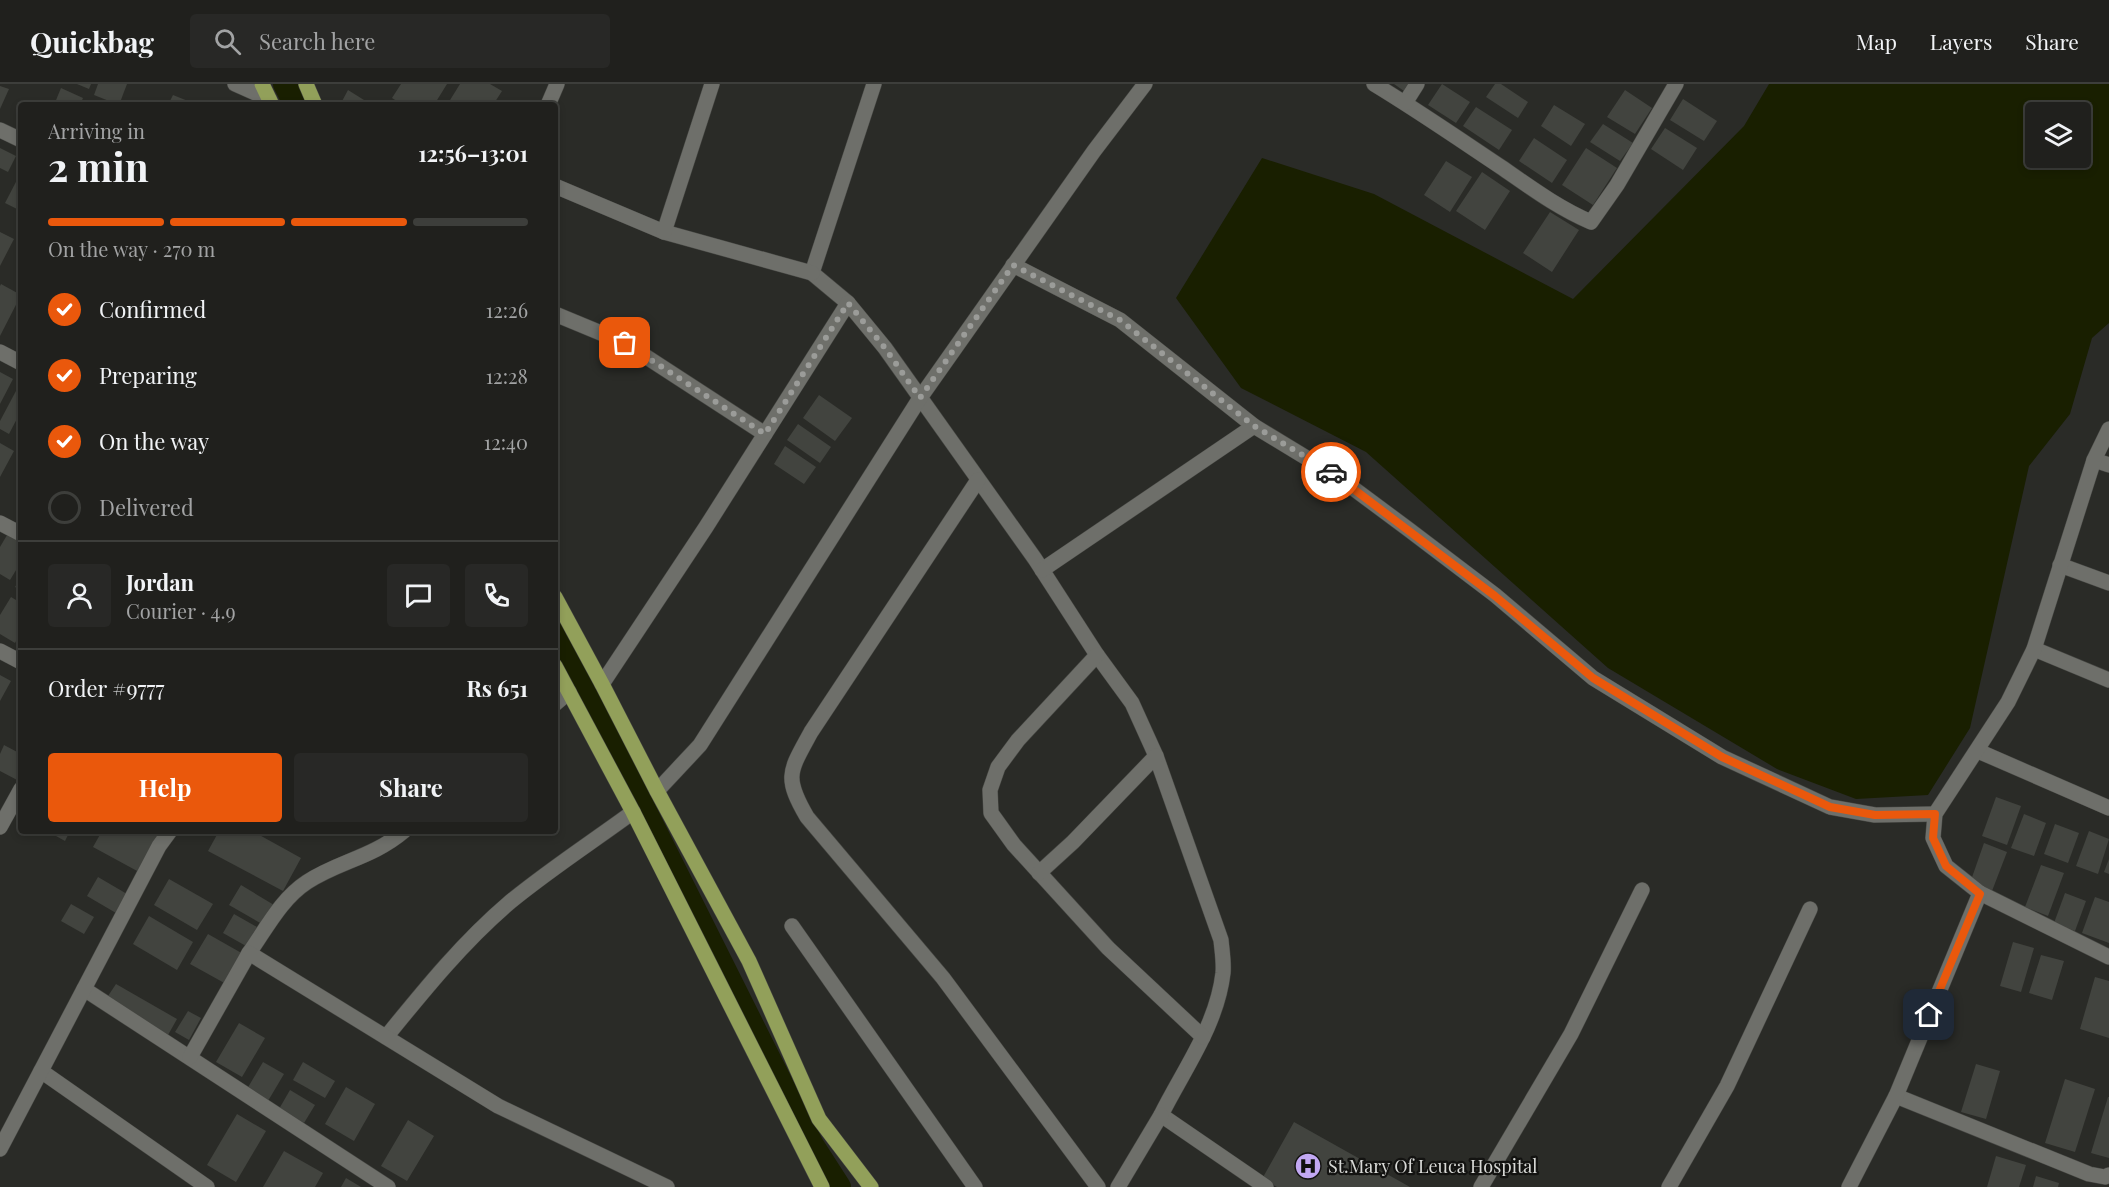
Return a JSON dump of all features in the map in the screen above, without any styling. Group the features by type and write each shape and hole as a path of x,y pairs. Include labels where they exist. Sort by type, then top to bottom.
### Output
{"main road":[{"path":"262,84 271,102"},
{"path":"306,84 314,102"},
{"path":"558,603 749,961 819,1119 871,1187"},
{"path":"558,672 633,812 822,1187"}],"street":[{"path":"235,84 271,102"},
{"path":"549,102 558,84"},
{"path":"664,232 712,84"},
{"path":"812,273 874,84"},
{"path":"657,791 700,745 920,398 1094,151 1145,84"},
{"path":"1374,84 1406,103 1547,199 1591,222 1617,185 1676,84"},
{"path":"1406,103 1417,84"},
{"path":"0,130 18,139"},
{"path":"558,187 664,232 812,273 848,303 885,348 1042,570 1097,655 1132,703 1155,756 1221,940 1223,971 1219,996 1203,1037 1161,1115 1118,1187"},
{"path":"1013,265 1120,320 1254,426 1338,477 1495,596 1593,678 1722,757 1830,807 1875,815 1935,814"},
{"path":"602,684 848,303"},
{"path":"558,315 625,343 765,434"},
{"path":"0,352 18,361"},
{"path":"1042,570 1254,426"},
{"path":"2109,429 2094,460 2034,649 2008,702 1935,814 1933,838 1946,866 1980,894 2109,957"},
{"path":"2094,460 2109,465"},
{"path":"978,480 811,732 791,777 795,796 807,817 943,978 1098,1187"},
{"path":"0,523 18,532"},
{"path":"2061,565 2109,583"},
{"path":"2034,649 2109,681"},
{"path":"0,651 18,660"},
{"path":"1097,655 1018,740 998,767 990,790 991,813 1014,845 1108,948 1203,1037"},
{"path":"558,701 569,692"},
{"path":"1978,751 2109,808"},
{"path":"1039,873 1073,842 1155,756"},
{"path":"0,826 18,794"},
{"path":"386,1037 443,967 475,934 511,902 633,812"},
{"path":"0,1149 159,846 168,834"},
{"path":"190,1058 249,953 284,902 306,882 371,854 400,834"},
{"path":"1481,1187 1571,1034 1642,890"},
{"path":"1849,1187 1896,1096 1980,894"},
{"path":"1669,1187 1727,1086 1810,909"},
{"path":"792,926 975,1187"},
{"path":"249,953 498,1106 667,1187"},
{"path":"84,989 388,1187"},
{"path":"41,1071 207,1187"},
{"path":"1896,1096 2089,1174 2105,1177 2109,1175"},
{"path":"1161,1115 1266,1187"}],"shaded area":[{"path":"1769,84 2109,84 2109,323 2092,338 2070,414 2029,466 1970,728 1928,795 1856,799 1777,769 1608,668 1366,452 1241,388 1176,298 1262,158 1374,194 1573,299 1744,126"}],"building":[{"path":"77,84 91,84 89,89"},
{"path":"98,84 127,84 120,102 112,102 94,95"},
{"path":"401,84 447,84 436,102 398,102 392,98"},
{"path":"460,84 490,84 502,91 495,102 449,102"},
{"path":"1394,84 1408,84 1404,91"},
{"path":"1442,84 1470,102 1456,123 1428,105"},
{"path":"1495,84 1501,84 1528,102 1518,118 1486,97"},
{"path":"0,86 9,89 0,109"},
{"path":"61,88 83,98 81,102 55,102"},
{"path":"348,90 367,102 342,102"},
{"path":"1625,90 1652,108 1635,134 1607,117"},
{"path":"173,95 190,102 170,102"},
{"path":"1683,99 1717,121 1704,141 1670,120"},
{"path":"1554,105 1585,124 1571,146 1541,126"},
{"path":"1476,107 1512,130 1499,150 1463,126"},
{"path":"1603,124 1633,143 1620,161 1590,142"},
{"path":"1665,128 1697,148 1683,170 1651,149"},
{"path":"1534,138 1567,160 1552,183 1519,161"},
{"path":"0,148 16,156 8,172 0,168"},
{"path":"1586,148 1617,168 1593,205 1562,185"},
{"path":"1446,161 1472,177 1450,212 1424,195"},
{"path":"1482,172 1510,191 1485,230 1456,211"},
{"path":"18,178 18,210 5,203"},
{"path":"1550,212 1579,230 1552,272 1523,253"},
{"path":"0,232 14,239 0,266"},
{"path":"1,284 18,293 18,301 0,336"},
{"path":"0,372 13,379 0,404"},
{"path":"18,390 18,417 9,434 0,429 0,421"},
{"path":"819,395 852,418 835,441 803,418"},
{"path":"798,424 831,447 820,463 787,440"},
{"path":"0,443 14,451 0,477"},
{"path":"785,446 816,467 804,484 774,464"},
{"path":"10,530 18,535 18,567 10,580 0,574 0,547"},
{"path":"11,597 18,601 18,638 15,643 0,634 0,615"},
{"path":"0,675 11,681 0,701"},
{"path":"4,745 18,752 18,780 0,771 0,754"},
{"path":"1996,797 2021,806 2007,845 1982,836"},
{"path":"2024,814 2046,823 2034,856 2011,848"},
{"path":"2055,824 2079,833 2068,863 2044,854"},
{"path":"2089,831 2109,839 2098,874 2076,866"},
{"path":"52,834 68,834 65,841"},
{"path":"100,834 159,834 139,872 93,847"},
{"path":"217,834 257,834 301,858 283,891 208,851"},
{"path":"1984,843 2007,852 1992,891 1970,883"},
{"path":"2109,859 2109,874 2104,872"},
{"path":"2041,865 2064,873 2048,916 2025,907"},
{"path":"98,877 127,894 116,913 87,896"},
{"path":"169,879 213,904 197,930 154,905"},
{"path":"241,885 274,905 262,924 229,905"},
{"path":"2065,893 2086,901 2075,931 2054,923"},
{"path":"2095,897 2109,902 2109,943 2082,933"},
{"path":"71,904 94,917 84,934 61,921"},
{"path":"234,914 257,927 246,946 223,933"},
{"path":"149,916 193,942 177,970 133,944"},
{"path":"208,934 245,955 228,985 190,964"},
{"path":"2013,942 2034,948 2021,992 2000,986"},
{"path":"2041,955 2064,961 2052,1000 2029,993"},
{"path":"2095,977 2109,981 2109,1038 2080,1029"},
{"path":"116,984 177,1019 168,1035 106,999"},
{"path":"188,1011 201,1018 189,1040 175,1032"},
{"path":"239,1023 265,1038 242,1077 216,1062"},
{"path":"263,1062 284,1074 268,1101 247,1089"},
{"path":"303,1062 335,1081 325,1098 293,1080"},
{"path":"1976,1064 2000,1071 1986,1119 1961,1112"},
{"path":"2065,1079 2095,1089 2075,1152 2045,1143"},
{"path":"346,1087 375,1104 354,1141 325,1124"},
{"path":"290,1090 315,1105 304,1123 279,1109"},
{"path":"2109,1097 2109,1158 2091,1153"},
{"path":"237,1114 266,1131 236,1182 207,1165"},
{"path":"408,1120 434,1136 407,1181 381,1166"},
{"path":"1294,1122 1410,1187 1277,1187 1262,1179"},
{"path":"284,1151 323,1173 315,1187 263,1187"},
{"path":"1996,1156 2026,1165 2019,1187 1987,1187"},
{"path":"2036,1176 2059,1183 2058,1187 2033,1187"},
{"path":"346,1178 361,1187 341,1187"}],"waterway":[{"path":"285,84 294,102"},
{"path":"558,637 812,1145 839,1187"}],"way so far":[{"path":"625,343 765,434 848,303 885,348 920,398 1013,265 1120,320 1254,426 1331,472"}],"place":[{"name":"St.Mary Of Leuca Hospital","path":"1308,1166"}],"route":[{"path":"1331,472 1495,596 1593,678 1722,757 1830,807 1875,815 1935,814 1933,838 1946,866 1980,894 1929,1015"}]}
